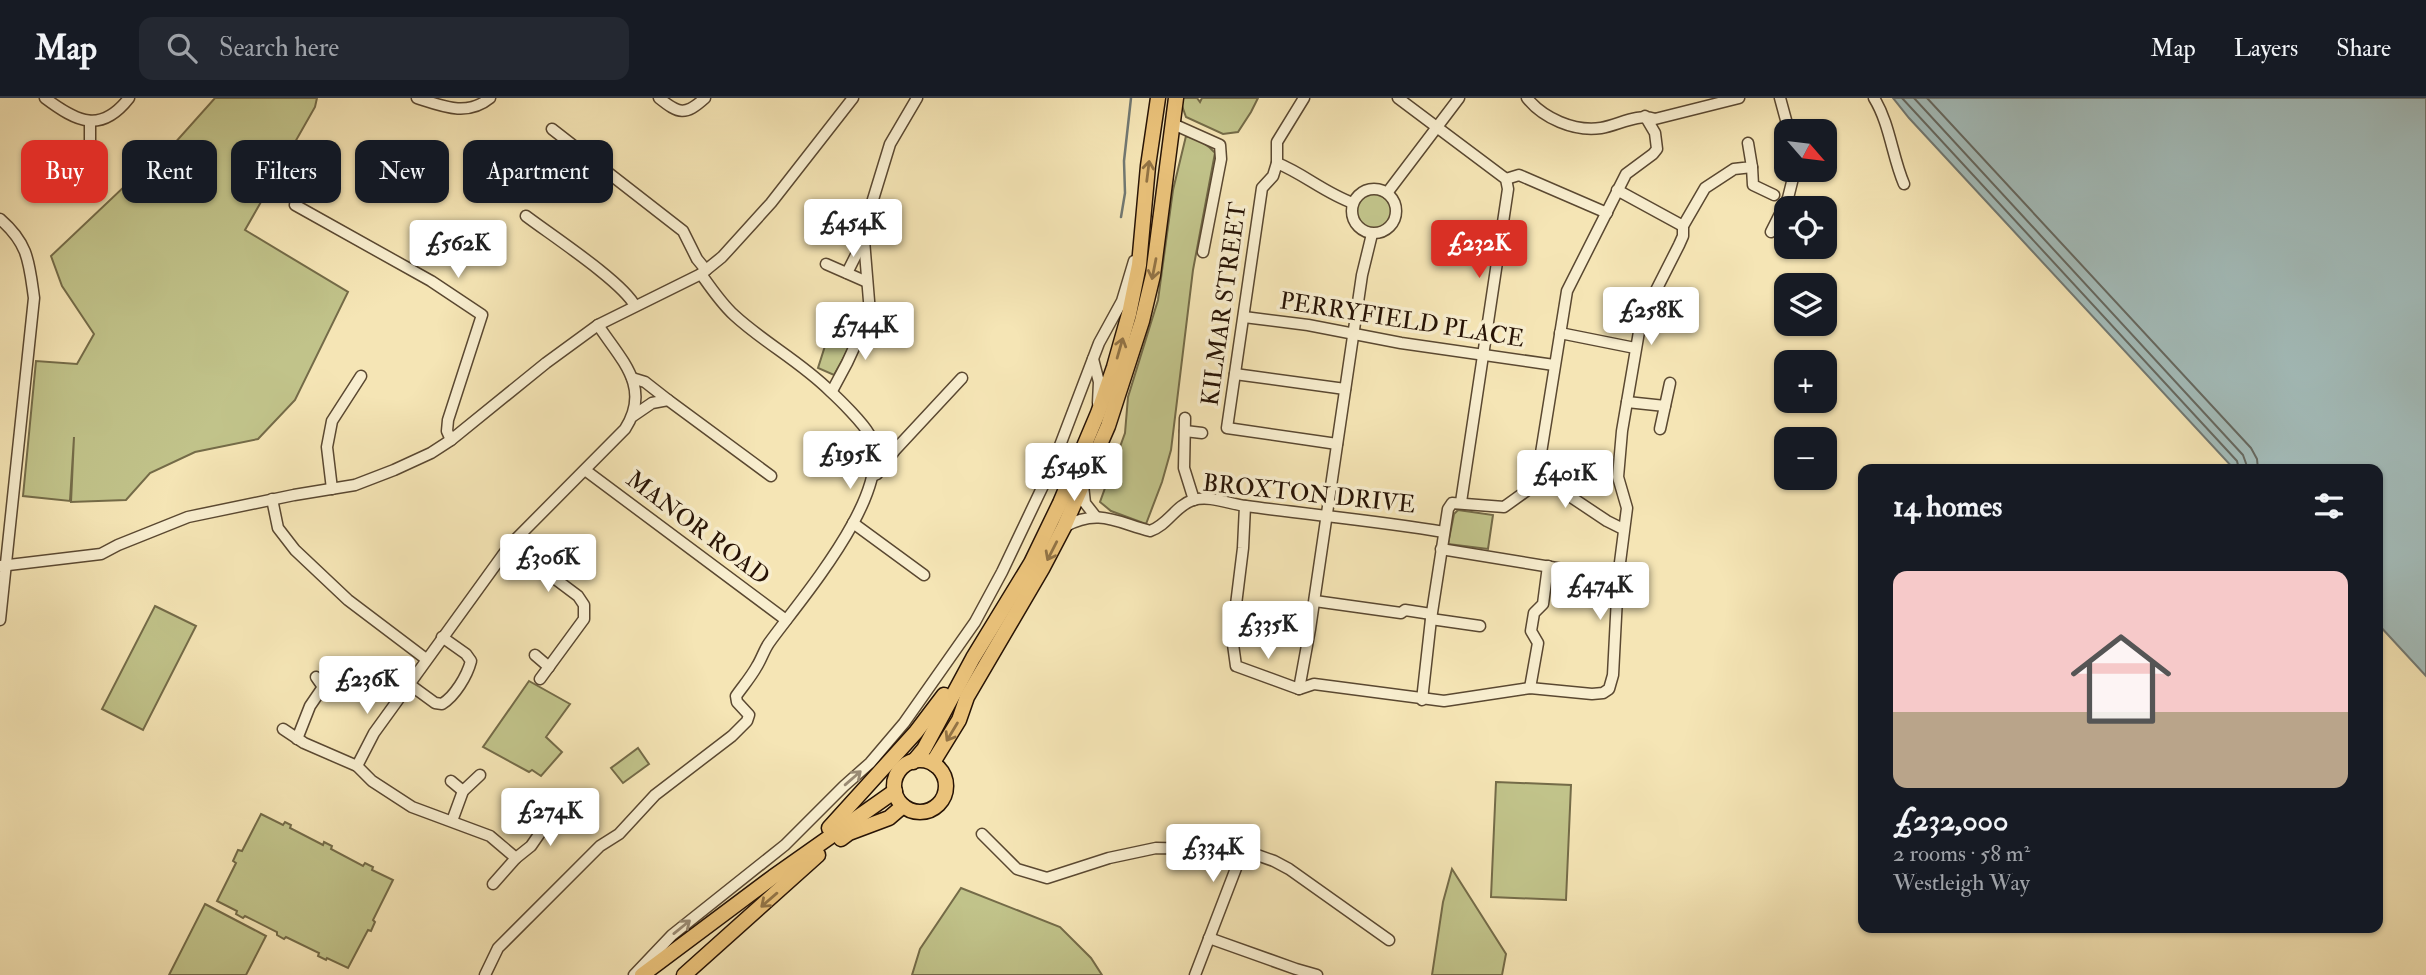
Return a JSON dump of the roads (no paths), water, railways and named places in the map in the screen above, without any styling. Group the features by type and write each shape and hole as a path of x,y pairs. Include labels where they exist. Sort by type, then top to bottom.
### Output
{"main road":[{"path":"914,762 1031,563 1098,413 1129,314 1139,265 1158,98"},
{"path":"935,765 935,759 959,720 967,697 1064,527 1111,415 1142,321 1159,242 1176,98"},
{"path":"783,871 842,816 916,732 973,658"},
{"path":"928,761 935,765 945,779 946,787 941,802 927,811 919,812 903,806 895,791 898,774 903,767 914,762 928,761"},
{"path":"650,968 895,791"},
{"path":"684,975 820,854 849,833 889,818 903,806"},
{"path":"674,975 712,948"}],"street":[{"path":"46,98 69,115 90,122 110,117 129,98"},
{"path":"417,98 460,110 471,108 490,98"},
{"path":"659,98 679,112 688,111 705,98"},
{"path":"3,566 101,554 188,517 355,485 431,453 598,325 704,272 722,257 771,203 853,98"},
{"path":"847,273 864,240 871,206 890,144 917,98"},
{"name":"KILMAR STREET","path":"1304,98 1278,142 1273,176 1262,188 1227,428 1338,444"},
{"path":"1398,98 1506,179 1508,189 1461,502"},
{"path":"1387,193 1459,98"},
{"path":"1527,98 1538,111 1552,119 1583,127 1600,128 1645,116 1655,119 1739,98"},
{"path":"1780,98 1786,119"},
{"path":"1874,98 1883,114 1897,168 1904,184"},
{"path":"1422,700 1431,617 1448,509 1452,503 1461,502 1499,508 1536,484 1567,290 1626,174 1657,149 1655,133 1645,116"},
{"path":"90,122 90,140"},
{"path":"1172,124 1220,145 1221,159 1203,252"},
{"path":"499,975 486,971 498,948 600,846 619,834 655,795 732,736 747,721 749,715 737,702 736,696 757,667 766,646 816,582 853,523 872,476 870,435 832,391 735,316 704,272 683,231 552,129"},
{"path":"1748,143 1753,185 1774,195"},
{"path":"1277,163 1309,179 1326,192 1353,202"},
{"path":"1245,506 1243,548 1232,637 1236,666 1299,689 1314,684 1422,700 1470,699 1530,688 1592,694 1603,693 1609,689 1613,675 1618,578 1627,508 1618,477 1640,320 1679,245 1683,226 1704,188 1734,169 1752,167"},
{"path":"1506,179 1520,175 1607,213"},
{"path":"1771,232 1793,182"},
{"path":"1369,189 1387,193 1395,205 1395,219 1386,230 1366,233 1355,225 1351,213 1353,202 1358,195 1369,189"},
{"path":"1617,190 1683,226"},
{"path":"295,205 431,281 482,315 448,420 447,431 451,440"},
{"path":"526,216 609,279 631,298 635,306"},
{"path":"0,219 9,227 29,257 34,298 3,566 0,620"},
{"path":"1299,689 1315,601 1363,269 1372,234"},
{"path":"634,975 650,968 672,935 785,845 870,763 904,723 975,622 1051,469 1099,343 1122,301 1140,239"},
{"path":"832,391 848,363 870,313 864,240"},
{"path":"826,264 867,282"},
{"name":"PERRYFIELD PLACE","path":"1244,317 1554,365"},
{"path":"357,766 374,733 510,545 625,429 633,415 636,392 632,378 598,325"},
{"path":"1560,333 1635,348"},
{"path":"1093,359 1099,382 1098,413"},
{"path":"1235,374 1345,389"},
{"path":"332,489 327,447 332,421 361,376"},
{"path":"632,378 645,382 771,475"},
{"path":"872,476 877,474 895,450 962,378"},
{"path":"1660,429 1670,383"},
{"path":"633,415 652,403 668,400"},
{"path":"1628,402 1665,407"},
{"path":"1185,418 1184,468 1194,500"},
{"path":"1185,431 1202,433"},
{"name":"MANOR ROAD","path":"585,470 786,620"},
{"path":"1538,475 1623,529"},
{"path":"1083,485 1086,503 1096,517"},
{"path":"272,499 278,528 289,544 348,600 426,659"},
{"name":"BROXTON DRIVE","path":"1096,517 1150,531 1158,528 1178,508 1194,500 1229,502 1326,520 1394,523 1444,532"},
{"path":"1064,527 1081,518 1096,517"},
{"path":"853,523 923,575"},
{"path":"510,545 578,596 584,605 584,619 540,679"},
{"path":"1441,549 1618,578"},
{"path":"1530,688 1538,643 1531,631 1534,613 1543,604 1548,566"},
{"path":"1315,601 1401,613 1405,610 1480,626"},
{"path":"409,684 435,703 442,704 448,700 469,670 471,661 466,654 442,637"},
{"path":"536,655 550,667"},
{"path":"297,740 320,682 336,693"},
{"path":"283,729 297,740 357,766 372,781 412,807 490,836 516,858"},
{"path":"452,821 463,791 480,775"},
{"path":"451,781 463,791"},
{"path":"567,814 571,797"},
{"path":"493,884 555,816 567,814 584,826"},
{"path":"982,834 1017,869 1047,878 1110,858 1156,848 1243,850 1289,869 1389,940"},
{"path":"1195,975 1243,850"},
{"path":"1211,934 1286,971 1317,975"}],"water":[{"path":"1893,98 2426,98 2426,676 2383,629 2383,464 2229,464"}],"waterway":[{"path":"1121,217 1131,98"}]}
